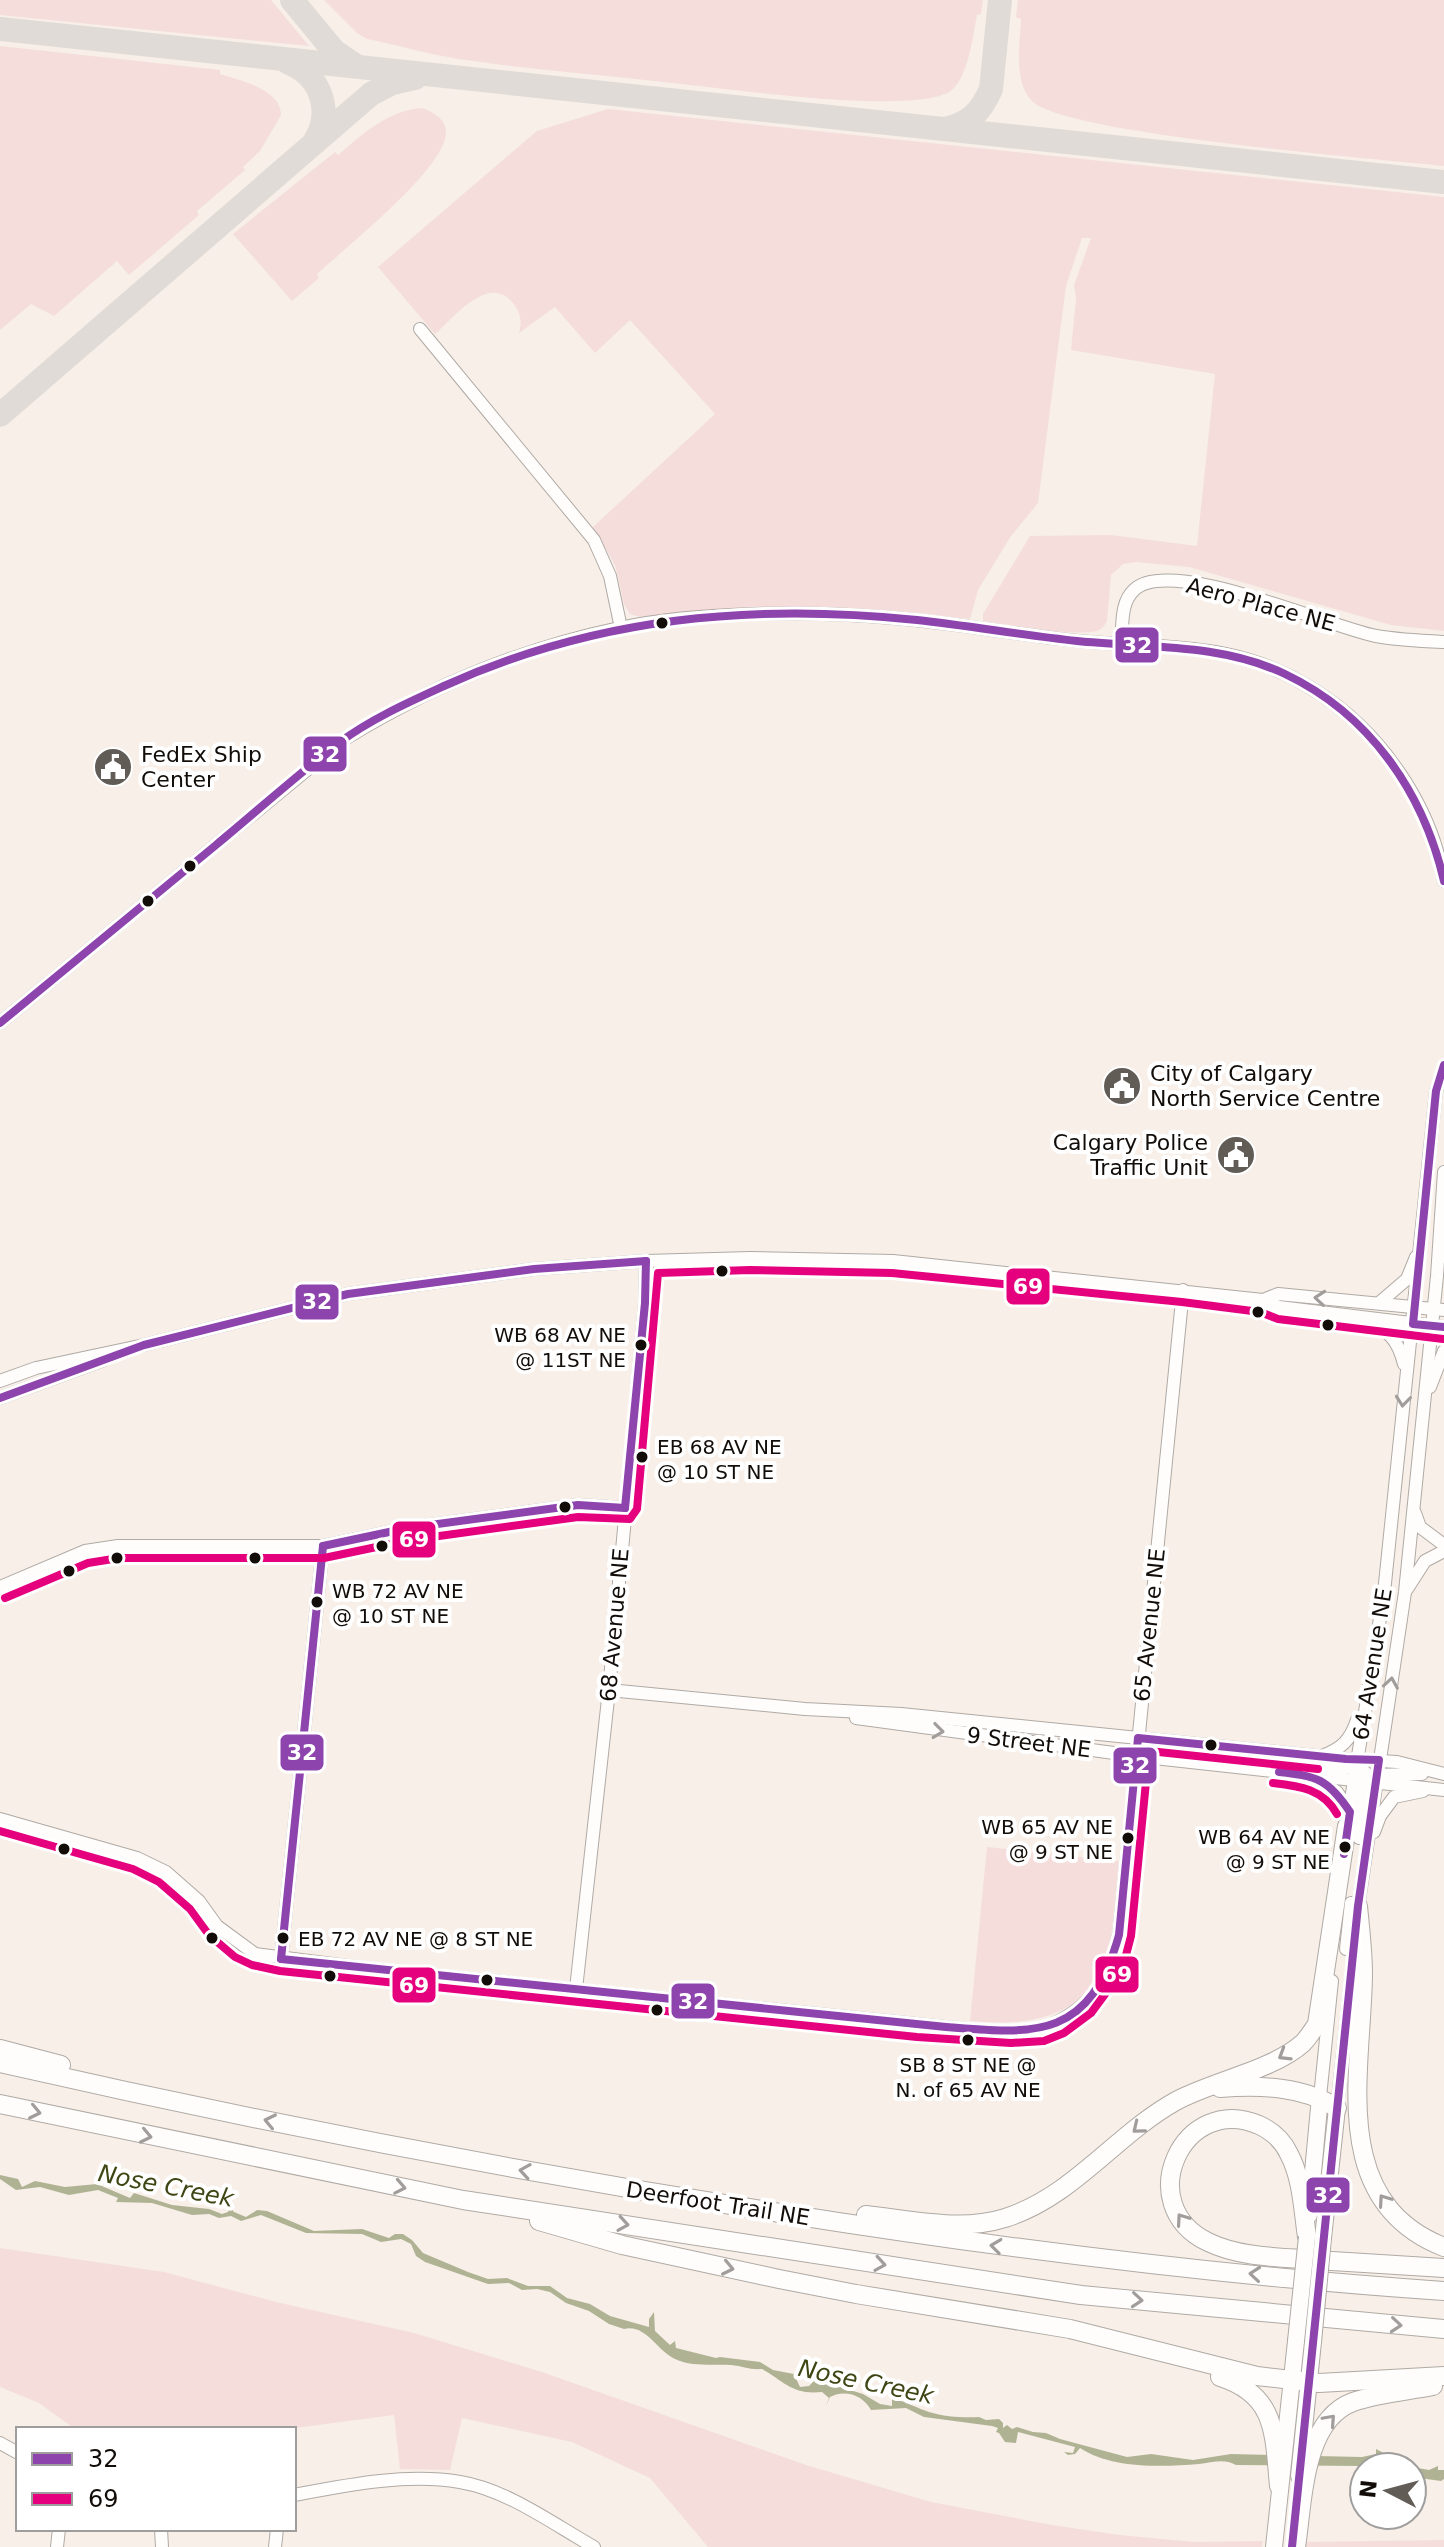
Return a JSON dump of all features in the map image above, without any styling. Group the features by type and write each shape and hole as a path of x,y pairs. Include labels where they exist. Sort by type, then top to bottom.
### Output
{"highway":[{"path":"685,2198 733,2199 942,2224 970,2224 1003,2218 1049,2198 1161,2110 1273,2062 1303,2043 1317,2024 1348,1819"},
{"path":"1358,1906 1363,1971 1357,2117 1362,2152 1368,2172 1387,2206 1413,2230 1444,2247"},
{"path":"0,2049 101,2077 134,2092"},
{"name":"Deerfoot Trail NE","path":"0,2063 480,2164 685,2198 970,2243 1189,2268 1444,2291"},
{"path":"1205,2089 1253,2086 1320,2097 1337,2108"},
{"name":"Deerfoot Trail NE","path":"0,2104 463,2200 1081,2295 1444,2329"},
{"path":"1315,2238 1295,2167 1285,2146 1270,2132 1255,2123 1230,2119 1201,2128 1184,2143 1175,2157 1170,2176 1172,2203 1184,2225 1213,2244 1253,2254 1444,2268"},
{"path":"463,2200 622,2245 856,2294 1070,2329 1257,2376 1300,2382 1444,2376"},
{"path":"1127,2341 1171,2361 1238,2383 1257,2397 1272,2424 1278,2492"},
{"path":"1296,2534 1311,2455 1321,2430 1337,2412 1355,2401 1444,2384"}],"main road":[{"name":"64 Avenue NE","path":"1315,2238 1320,2097"},
{"name":"64 Avenue NE","path":"1296,2534 1300,2382 1315,2238 1337,2108"},
{"name":"64 Avenue NE","path":"1274,2547 1278,2492 1300,2382"}],"street":[{"path":"420,329 594,540 610,576 621,628"},
{"name":"Aero Place NE","path":"1121,643 1125,602 1135,589 1159,580 1192,582 1247,596 1375,636 1444,642"},
{"path":"0,1023 343,740 443,686 495,663 556,643 621,628 699,618 817,615 890,618 1082,641 1183,646 1238,655 1300,682 1352,717 1370,736 1407,783 1439,853 1444,881"},
{"name":"64 Avenue NE","path":"1337,2108 1364,1857 1364,1773 1378,1625 1384,1593 1436,1091 1444,1068"},
{"name":"64 Avenue NE","path":"1320,2097 1348,1819 1364,1773 1379,1760 1405,1592 1423,1413 1438,1318 1444,1172"},
{"path":"1379,1303 1407,1279 1423,1232"},
{"path":"0,1381 21,1373 348,1294 534,1269 646,1261 750,1258 893,1261 1183,1290 1263,1300 1279,1307 1413,1324 1425,1318 1438,1318"},
{"name":"68 Avenue NE","path":"576,1989 609,1690 645,1303 646,1261"},
{"name":"65 Avenue NE","path":"576,1989 946,2027 1026,2032 1049,2026 1075,2011 1100,1986 1114,1956 1119,1935 1183,1290"},
{"path":"1263,1300 1278,1294 1379,1303 1415,1307 1438,1318"},
{"path":"1348,1315 1378,1326 1392,1336 1400,1348 1406,1371"},
{"path":"0,1398 144,1345"},
{"path":"1423,1413 1436,1366 1444,1351"},
{"path":"0,1373 21,1373"},
{"path":"0,1587 85,1551 118,1546 323,1546 408,1528 578,1505 625,1508"},
{"path":"1413,1506 1420,1527 1444,1545"},
{"path":"281,1959 323,1546"},
{"path":"1405,1592 1425,1561 1444,1551"},
{"path":"1319,1757 1343,1746 1354,1731 1369,1644 1378,1625"},
{"name":"9 Street NE","path":"609,1690 805,1709 901,1714 1319,1757 1364,1773 1444,1790"},
{"name":"9 Street NE","path":"805,1709 900,1726 1313,1776 1364,1773 1379,1760 1444,1775"},
{"path":"1256,1769 1444,1775"},
{"path":"1342,2056 1340,2009 1364,1773"},
{"path":"1313,1776 1337,1792 1348,1819"},
{"path":"1364,1857 1380,1816 1394,1797 1444,1790"},
{"path":"0,1819 137,1858 166,1872 199,1901 217,1926 255,1954 576,1989"},
{"path":"296,2495 341,2486 410,2480 462,2482 499,2494 594,2547"}],"shaded area":[{"path":"0,0 271,0 309,46 0,15"},
{"path":"324,0 983,0 965,68 955,86 949,92 927,99 893,101 761,93 447,57 367,39"},
{"path":"1018,0 1444,0 1444,166 1159,134 1056,113 1032,101 1022,83 1019,62 1021,19 1016,17"},
{"path":"0,46 220,70 220,74 267,92 279,106 281,115 260,151 243,167 245,170 197,211 199,215 129,275 117,261 54,316 31,304 0,330"},
{"path":"422,108 444,123 445,139 438,154 409,190 292,301 233,234 335,152 338,155 387,118"},
{"path":"608,109 1444,197 1444,631 1391,625 1189,567 1136,562 1123,564 1111,575 1107,621 1099,630 1061,632 983,621 983,614 1030,536 1111,535 1197,546 1215,374 1071,350 1076,299 1074,285 1091,238 1082,238 1066,286 1038,503 1011,536 978,590 970,619 887,612 805,610 723,611 640,617 630,614 624,604 615,565 593,527 715,414 630,320 595,353 555,307 519,333 520,318 516,307 503,295 493,293 472,301 435,334 378,267 537,131"},
{"path":"987,1847 1119,1861 1112,1931 1103,1966 1077,2001 1059,2011 1017,2022 970,2021"},
{"path":"0,2175 18,2179 22,2187 35,2181 65,2187 97,2184 130,2198 134,2193 172,2205 209,2209 222,2214 228,2212 230,2207 219,2203 227,2203 234,2212 246,2217 257,2210 267,2211 314,2231 362,2229 389,2238 403,2234 423,2253 488,2279 507,2278 528,2286 550,2286 567,2298 590,2304 610,2316 649,2327 649,2319 654,2312 655,2331 670,2345 675,2341 676,2348 716,2358 760,2362 773,2370 794,2374 800,2387 809,2386 814,2381 807,2374 814,2377 822,2375 830,2384 863,2394 880,2404 892,2406 892,2398 942,2415 999,2419 1003,2428 1007,2425 1012,2429 1017,2427 1046,2433 1127,2457 1151,2454 1193,2460 1231,2454 1348,2457 1348,2466 1236,2465 1222,2461 1169,2466 1138,2465 1107,2460 1080,2448 1075,2454 1068,2455 1064,2452 1073,2453 1075,2447 1018,2432 1016,2443 1005,2442 996,2432 998,2428 924,2417 906,2408 871,2410 858,2397 847,2394 830,2397 826,2406 829,2398 822,2392 803,2392 762,2369 682,2362 668,2355 639,2330 609,2324 550,2292 522,2290 509,2283 488,2284 425,2262 416,2256 411,2244 401,2239 381,2242 362,2234 306,2233 261,2215 241,2221 231,2216 192,2215 152,2203 116,2202 118,2198 98,2190 69,2195 40,2187 16,2190 0,2179"},
{"path":"0,2248 164,2272 276,2302 414,2333 542,2372 806,2465 931,2502 1120,2535 1194,2542 1263,2541 1262,2547 708,2547 650,2478 572,2442 462,2418 450,2470 400,2469 394,2415 296,2428 72,2427 39,2403 0,2387"},
{"path":"1438,2466 1438,2470 1444,2470 1444,2479 1428,2479 1429,2470"},
{"path":"1444,2540 1444,2547 1303,2547 1304,2542"}],"taxiway":[{"path":"292,0 334,51 356,66"},
{"path":"945,129 973,116 991,89 1000,0"},
{"path":"0,29 1444,182"},
{"path":"289,63 309,76 321,96 323,118 315,141"},
{"path":"0,415 371,94 392,83 415,78"}],"transit line":[{"name":"32","path":"0,1023 308,767 340,742 390,711 501,663 559,644 617,630 735,615 795,613 917,620 1077,641 1182,648 1260,664 1315,691 1367,733 1407,786 1435,848 1444,881"},
{"name":"32","path":"1444,1065 1436,1091 1413,1324 1444,1327"},
{"name":"32","path":"0,1398 144,1345 348,1294 534,1269 646,1261"},
{"name":"32","path":"625,1508 645,1303 646,1261"},
{"name":"69","path":"5,1598 88,1563 119,1558 324,1558 410,1540 578,1517 630,1519 637,1509 658,1273 750,1270 892,1273 1182,1302 1260,1312 1278,1319 1443,1339"},
{"name":"32","path":"323,1546 408,1528 578,1505 625,1508"},
{"name":"32","path":"281,1959 323,1546"},
{"name":"32","path":"281,1959 946,2027 1034,2029 1056,2023 1076,2011 1093,1994 1107,1969 1119,1935 1138,1738 1379,1760 1358,1906 1292,2547"},
{"name":"69","path":"0,1831 133,1869 159,1882 190,1909 209,1935 235,1957 252,1965 280,1971 917,2037 1011,2043 1044,2041 1064,2033 1091,2013 1111,1986 1126,1955 1131,1936 1149,1751 1318,1769"},
{"name":"32","path":"1279,1772 1312,1778 1335,1792 1350,1812 1344,1854"},
{"name":"69","path":"1273,1783 1318,1794 1337,1814"}],"place":[{"name":"FedEx Ship Center","path":"113,767"},
{"name":"City of Calgary North Service Centre","path":"1122,1086"},
{"name":"Calgary Police Traffic Unit","path":"1236,1155"},
{"name":"WB 68 AV NE @ 11ST NE","path":"641,1345"},
{"name":"EB 68 AV NE @ 10 ST NE","path":"642,1457"},
{"name":"WB 72 AV NE @ 10 ST NE","path":"317,1602"},
{"name":"WB 65 AV NE @ 9 ST NE","path":"1128,1838"},
{"name":"WB 64 AV NE @ 9 ST NE","path":"1345,1847"},
{"name":"EB 72 AV NE @ 8 ST NE","path":"283,1938"},
{"name":"SB 8 ST NE @ N. of 65 AV NE","path":"968,2040"}],"water label":[{"name":"Nose Creek","path":"166,2186"},
{"name":"Nose Creek","path":"866,2382"}]}
